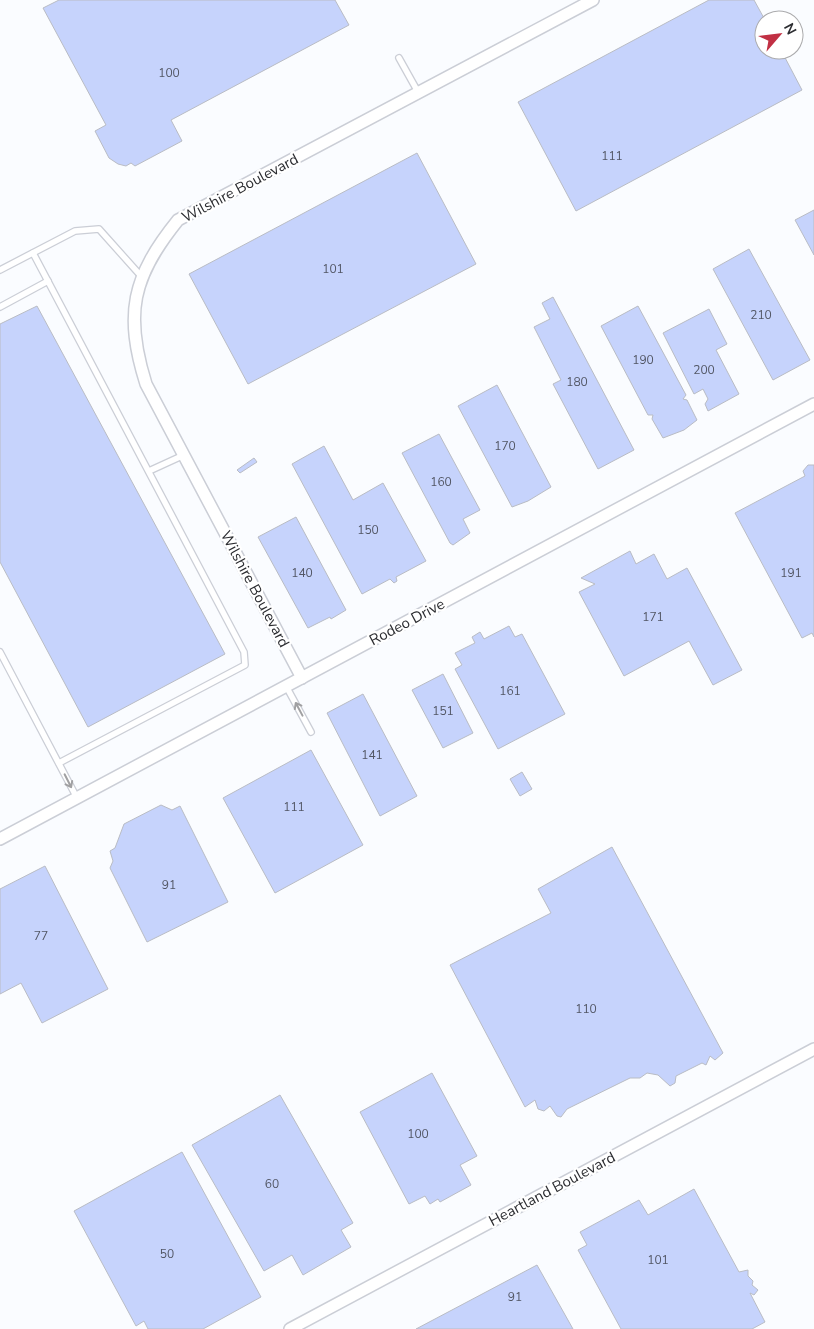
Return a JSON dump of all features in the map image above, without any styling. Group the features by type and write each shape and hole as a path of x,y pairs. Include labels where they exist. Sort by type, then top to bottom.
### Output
{"street":[{"name":"Wilshire Boulevard","path":"302,678 146,384 136,352 134,308 141,276 157,247 178,220 593,0"},
{"name":"Rodeo Drive","path":"0,839 814,404"},
{"name":"Heartland Boulevard","path":"290,1329 814,1048"}],"lane":[{"path":"399,58 418,92"},
{"path":"0,270 75,231 99,229 141,276"},
{"path":"33,253 244,652 245,665 59,763"},
{"path":"0,307 48,281"},
{"path":"149,471 184,455"},
{"path":"0,652 77,798"},
{"path":"286,686 311,732"}],"building":[{"path":"59,0 335,0 349,25 171,120 182,141 135,166 131,163 126,166 118,164 109,158 95,131 106,125 43,8"},
{"path":"709,0 754,0 760,10 754,10 754,60 786,60 802,90 576,211 518,102"},
{"path":"417,153 476,264 248,384 189,274"},
{"path":"814,210 814,255 795,220"},
{"path":"749,249 810,360 773,380 713,269"},
{"path":"553,297 634,450 598,469 553,384 561,380 534,327 550,319 542,303"},
{"path":"37,306 225,654 88,727 0,562 0,324"},
{"path":"638,306 686,395 683,399 687,400 697,420 684,430 663,438 652,419 653,415 648,415 601,326"},
{"path":"709,309 727,344 716,350 739,394 708,411 705,404 708,399 703,389 694,394 663,333"},
{"path":"497,385 551,487 528,501 512,507 458,406"},
{"path":"439,434 480,510 463,519 470,533 453,545 450,543 402,453"},
{"path":"324,446 353,500 383,483 426,561 396,577 397,581 394,583 390,579 362,594 292,464"},
{"path":"254,458 257,462 240,473 237,470"},
{"path":"808,465 814,465 814,637 812,633 802,638 735,513 805,476 803,471"},
{"path":"296,517 346,610 331,619 330,617 308,628 258,537"},
{"path":"630,551 636,564 654,554 667,579 687,568 742,670 713,685 689,641 624,676 579,592 595,584 581,578"},
{"path":"509,626 515,637 522,634 565,714 498,749 455,669 462,665 455,653 475,643 472,637 480,632 484,639"},
{"path":"443,674 473,733 443,748 412,690"},
{"path":"363,694 417,796 380,816 327,713"},
{"path":"311,750 363,845 275,893 223,798"},
{"path":"522,772 532,789 520,796 510,779"},
{"path":"161,805 172,810 180,806 228,902 147,942 110,868 113,861 110,851 115,848 124,824"},
{"path":"612,847 723,1053 715,1060 710,1056 706,1065 702,1063 676,1076 675,1083 670,1086 658,1075 647,1073 640,1078 630,1078 567,1109 561,1117 557,1116 550,1106 544,1111 538,1109 535,1100 525,1107 450,965 551,913 538,889"},
{"path":"45,866 108,989 42,1023 21,983 0,994 0,889"},
{"path":"432,1073 477,1156 460,1165 471,1185 440,1202 438,1199 430,1204 425,1196 409,1204 360,1112"},
{"path":"280,1095 353,1223 341,1230 351,1247 303,1275 292,1255 264,1271 192,1145"},
{"path":"182,1152 261,1297 203,1329 148,1329 144,1321 136,1326 74,1211"},
{"path":"694,1189 739,1272 748,1270 748,1276 753,1281 752,1285 758,1290 754,1295 750,1293 765,1322 752,1329 621,1329 578,1250 587,1245 580,1232 639,1200 648,1215"},
{"path":"537,1265 573,1329 416,1329"}]}
